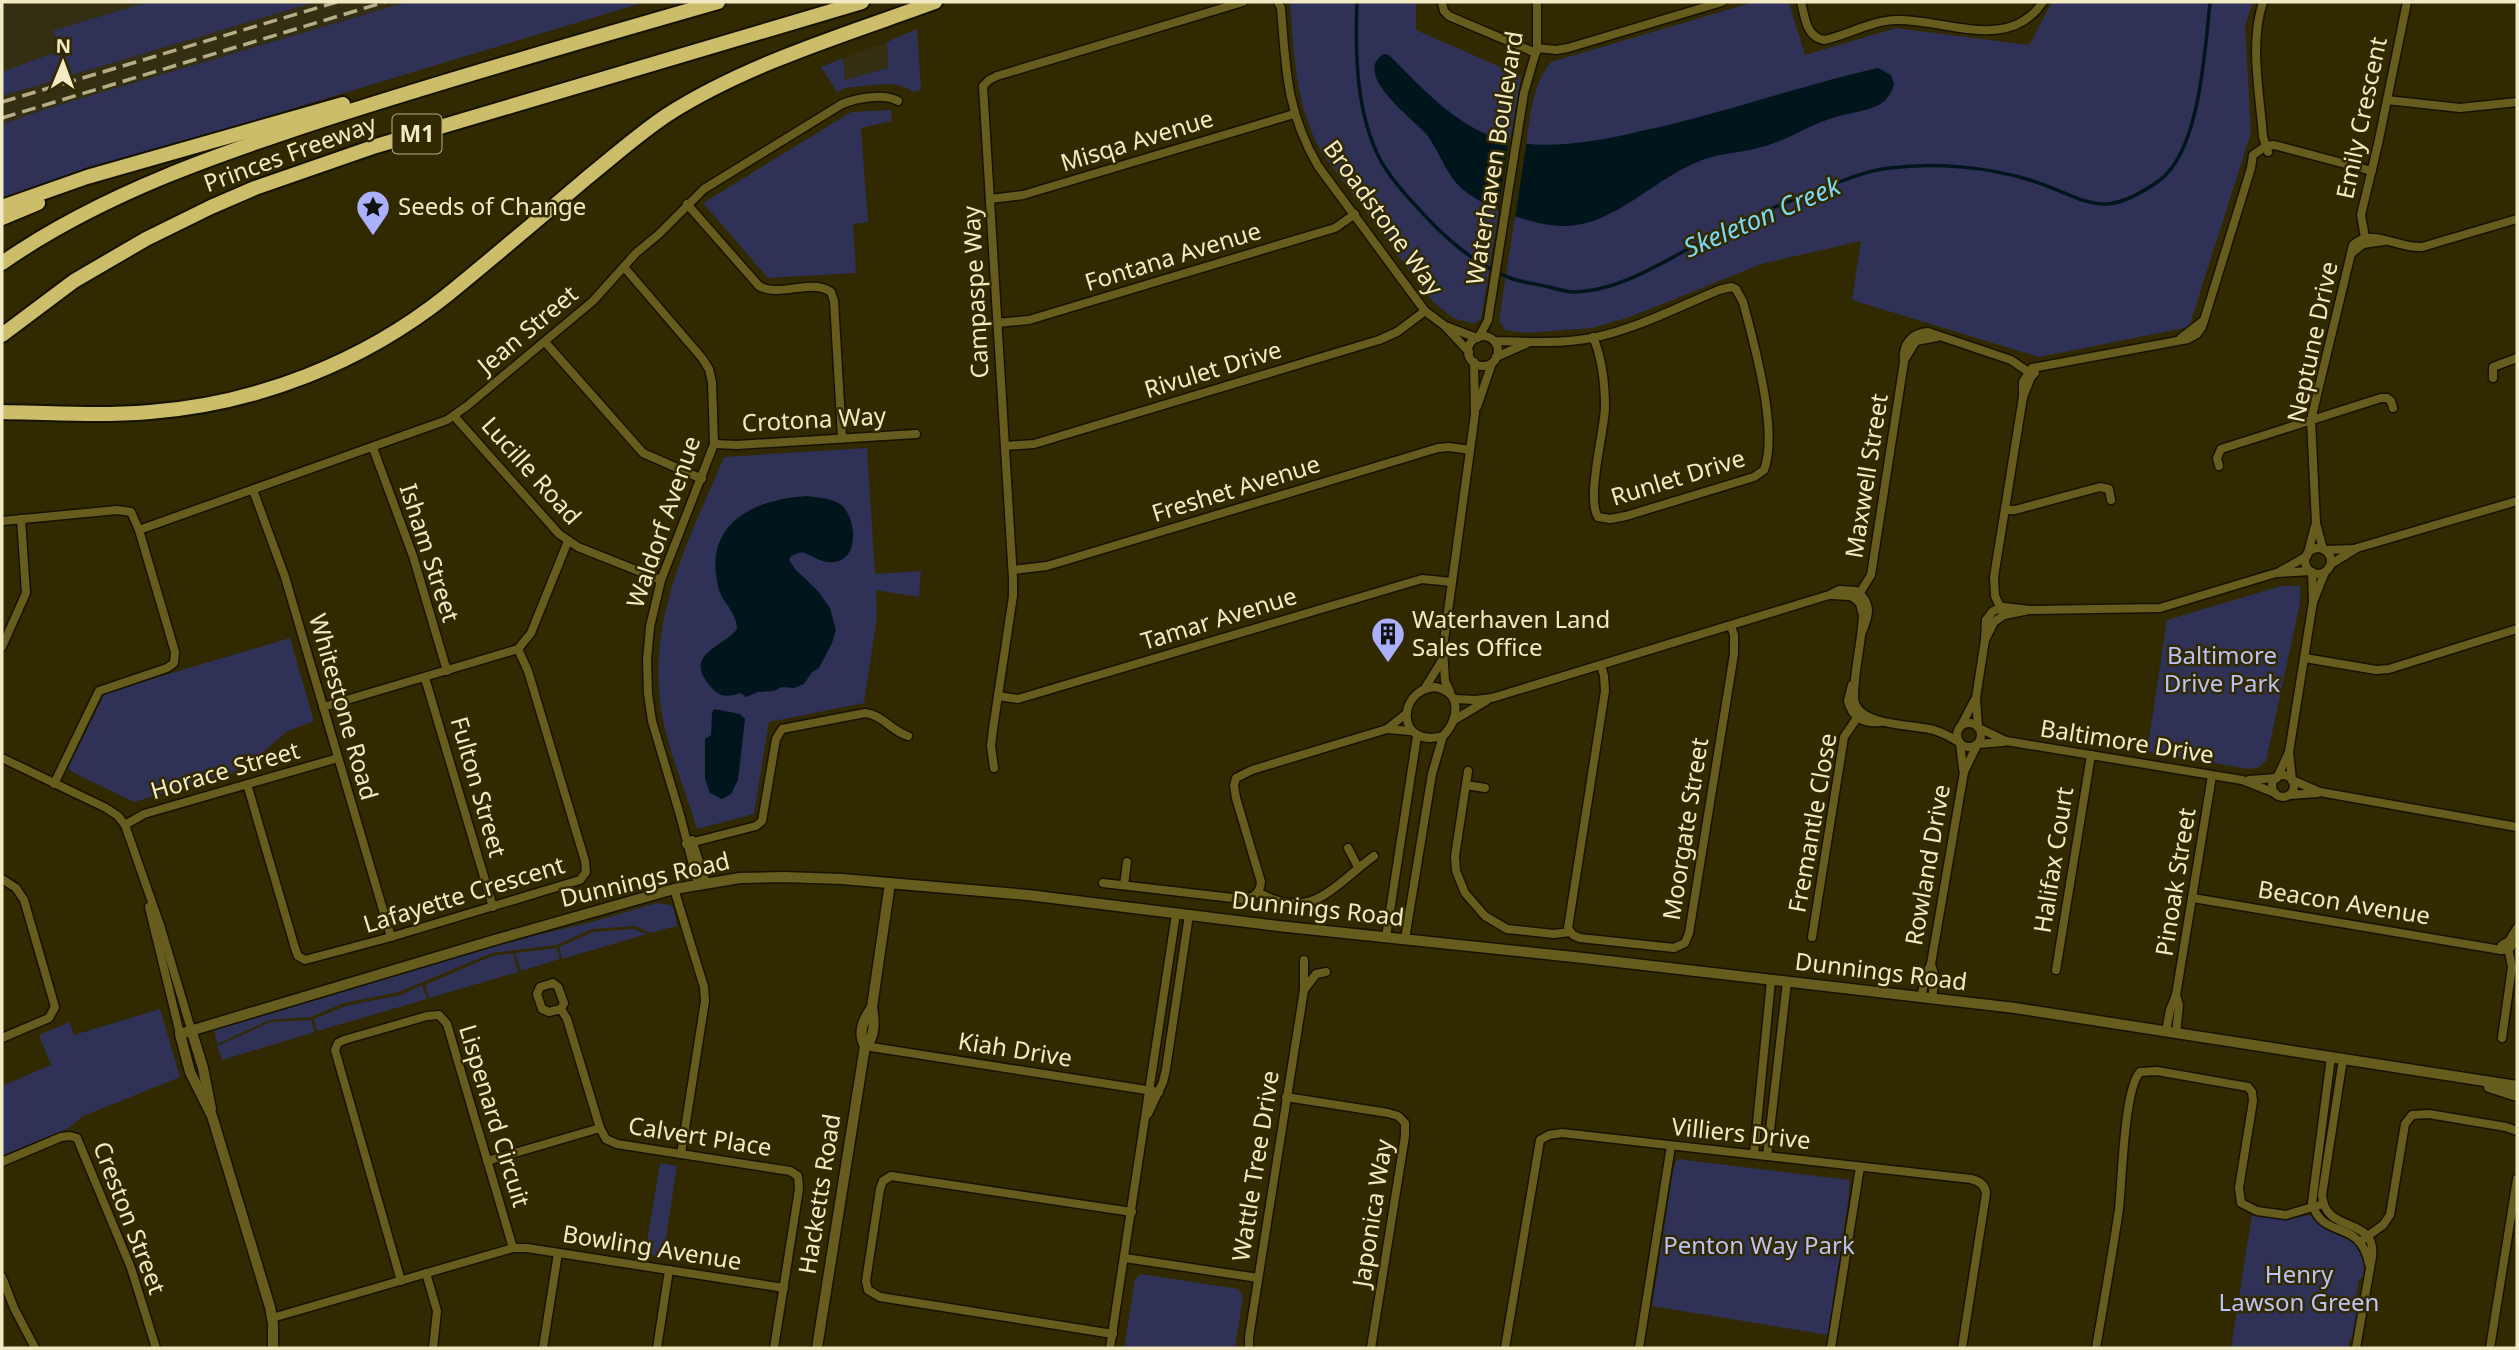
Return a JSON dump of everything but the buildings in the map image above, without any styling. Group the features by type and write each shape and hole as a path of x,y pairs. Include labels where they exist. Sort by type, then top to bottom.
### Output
{"highway":[{"name":"Princes Freeway","path":"2,263 22,248 103,204 179,171 308,125 480,71 718,2"},
{"name":"Princes Freeway","path":"2,335 74,281 146,239 255,188 376,146 862,2"},
{"path":"2,412 125,413 179,409 237,398 276,387 341,361 371,346 444,298 614,156 685,104 740,76 935,2"},
{"path":"2,207 87,177 290,118 480,71"},
{"path":"2,218 117,170"}],"street":[{"name":"Campaspe Way","path":"994,768 992,738 1013,596 1013,570 982,92 989,80 1243,2"},
{"name":"Broadstone Way","path":"1278,2 1281,8 1285,73 1294,114 1307,146 1318,166 1425,311 1445,326 1469,352"},
{"path":"1442,2 1444,11 1449,16 1536,51 1562,50 1722,2"},
{"name":"Waterhaven Boulevard","path":"1478,337 1488,320 1525,86 1536,51 1537,2"},
{"path":"1801,2 1811,34 1824,40 1893,20 1986,30 2008,29 2024,22 2043,2"},
{"path":"2002,611 1995,596 1994,577 2023,397 2022,382 2042,365 2057,365 2178,340 2203,321 2251,168 2267,149 2256,41 2263,2"},
{"name":"Emily Crescent","path":"2365,240 2361,215 2407,2"},
{"name":"Jean Street","path":"139,530 373,448 454,416 602,293 624,267 704,188 842,103 891,97 898,101"},
{"path":"2387,100 2460,108 2517,102"},
{"name":"Misqa Avenue","path":"990,199 1023,195 1294,114"},
{"path":"2267,149 2285,149 2372,171"},
{"path":"687,204 763,289 822,288 831,292 834,301 842,438"},
{"name":"Fontana Avenue","path":"997,323 1029,320 1199,270 1335,228 1354,214"},
{"name":"Neptune Drive","path":"2324,550 2316,523 2311,420 2353,244 2376,237 2384,241 2422,247 2517,219"},
{"name":"Waldorf Avenue","path":"624,267 702,358 709,369 712,382 714,444 661,580 648,641 648,694 655,736 702,884"},
{"name":"Runlet Drive","path":"1736,289 1745,308 1768,416 1767,462 1762,472 1754,477 1626,516 1610,519 1598,517 1593,501 1605,409 1603,380 1593,338 1621,330 1719,290 1736,289"},
{"name":"Rivulet Drive","path":"1005,446 1034,444 1379,340 1425,311"},
{"name":"Waterhaven Boulevard","path":"1488,320 1494,340"},
{"name":"Broadstone Way","path":"1445,326 1478,337"},
{"name":"Maxwell Street","path":"1859,715 1850,708 1848,701 1869,609 1858,596 1871,575 1904,362 1903,351 1912,337 1928,332 2011,360 2030,374"},
{"path":"1454,720 1452,695 1445,681 1443,659 1475,414 1474,362 1469,352 1471,342 1478,337 1529,343 1593,338"},
{"path":"1475,414 1494,360 1497,347 1494,340"},
{"path":"545,342 643,453 702,479"},
{"path":"1474,362 1484,365 1529,343"},
{"path":"2493,379 2493,367 2517,358"},
{"path":"2219,467 2217,458 2221,449 2381,398 2391,401 2393,408"},
{"name":"Lucille Road","path":"454,416 552,528 568,541 661,580"},
{"name":"Crotona Way","path":"714,444 916,434"},
{"name":"Isham Street","path":"373,448 412,556 447,671"},
{"name":"Freshet Avenue","path":"1013,570 1031,570 1058,563 1438,448 1470,450"},
{"path":"2005,510 2015,510 2105,486 2109,489 2112,500"},
{"name":"Whitestone Road","path":"253,490 285,577 391,937"},
{"path":"2276,573 2315,549 2357,548 2517,500"},
{"path":"2,520 123,510 134,514 175,652 174,663 167,668 110,685 99,691 54,783"},
{"path":"2,648 26,593 22,519"},
{"name":"Neptune Drive","path":"2308,554 2316,523"},
{"path":"323,707 518,649 531,633 568,541"},
{"path":"2313,602 2331,564 2357,548"},
{"path":"2324,550 2330,555 2331,564"},
{"path":"2290,794 2294,789 2289,752 2313,602 2311,571 2306,564 2308,554"},
{"path":"2002,611 2160,608 2276,573 2325,572"},
{"name":"Tamar Avenue","path":"998,696 1028,696 1422,579 1452,582"},
{"path":"1425,688 1440,688 1452,695 1476,700 1492,698 1845,589 1858,596"},
{"path":"1933,730 1968,748 1978,744 1982,736 1976,698 1985,640 2002,611"},
{"name":"Moorgate Street","path":"1570,932 1580,938 1668,947 1681,946 1687,939 1734,654 1731,626"},
{"path":"2305,658 2370,669 2389,669 2517,629"},
{"name":"Lafayette Crescent","path":"247,785 299,956 305,960 574,883 583,878 586,872 585,861 528,671 518,649"},
{"path":"1102,883 1250,898 1258,892 1261,884 1236,798 1235,781 1239,775 1387,729 1406,713 1416,694 1433,679 1443,659"},
{"path":"1468,771 1455,856 1457,877 1465,893 1485,916 1507,929 1554,934 1570,932 1568,915 1605,691 1601,665"},
{"name":"Fulton Street","path":"425,678 493,907"},
{"path":"1405,939 1432,774 1443,736 1454,720 1492,698"},
{"path":"1959,743 1957,736 1960,727 1976,698"},
{"path":"690,843 755,826 762,821 776,739 782,729 865,713 877,715 896,731 908,736"},
{"path":"1386,937 1414,733 1407,724 1406,713"},
{"path":"1859,715 1868,722 1933,730 1960,727 1968,723 1979,728"},
{"name":"Fremantle Close","path":"1812,937 1844,737 1859,715"},
{"name":"Baltimore Drive","path":"1979,728 2006,741"},
{"path":"1387,729 1431,738 1443,736"},
{"name":"Baltimore Drive","path":"1978,744 2006,741 2212,776 2242,780 2276,778"},
{"name":"Rowland Drive","path":"1959,743 1964,772"},
{"name":"Rowland Drive","path":"1927,999 1926,974 1931,964 1964,772 1978,744"},
{"path":"2289,752 2272,787 2275,793 2283,797 2320,792 2517,824"},
{"name":"Halifax Court","path":"2056,970 2091,755"},
{"path":"2,758 112,812 125,825 160,925 206,1079 212,1116 272,1318 273,1348"},
{"name":"Horace Street","path":"125,825 144,814 338,758"},
{"name":"Pinoak Street","path":"2171,1032 2170,1010 2176,995 2212,776"},
{"path":"2276,778 2285,776 2320,792"},
{"name":"Baltimore Drive","path":"2242,780 2275,793"},
{"path":"1466,785 1485,788"},
{"path":"1348,848 1358,867"},
{"path":"1258,892 1280,903 1305,904 1317,899 1374,856"},
{"path":"1124,885 1127,862"},
{"name":"Dunnings Road","path":"180,1034 491,941 674,890 702,884 784,877 1028,895 2062,1014 2517,1086"},
{"path":"2,879 16,888 24,900 55,1010 46,1020 2,1038"},
{"name":"Hacketts Road","path":"817,1348 865,1046 861,1038 863,1019 872,1007 890,883"},
{"path":"674,890 704,987 705,1001 681,1154"},
{"path":"146,891 190,1072 212,1116"},
{"name":"Beacon Avenue","path":"2193,898 2489,947 2508,946"},
{"path":"1110,1348 1176,914"},
{"path":"1146,1117 1159,1092 1166,1069 1189,915"},
{"path":"2501,1038 2512,975 2508,946 2517,928"},
{"path":"2508,946 2517,940"},
{"name":"Wattle Tree Drive","path":"1250,1348 1249,1336 1304,990 1304,960"},
{"path":"1304,990 1316,974 1326,972"},
{"path":"1754,1154 1771,981"},
{"path":"1768,1156 1787,982"},
{"name":"Calvert Place","path":"561,1009 567,1019 603,1136 612,1142 790,1171 798,1176 800,1184 784,1288"},
{"name":"Lispenard Circuit","path":"401,1281 336,1060 336,1046 344,1040 427,1016 442,1016 447,1024 513,1248"},
{"name":"Kiah Drive","path":"865,1046 1159,1092"},
{"path":"2331,1057 2312,1190 2313,1207 2324,1223 2364,1238"},
{"path":"2343,1059 2323,1204 2332,1217 2358,1228 2373,1251 2356,1348"},
{"path":"2096,1348 2119,1207 2134,1080 2140,1072 2157,1071 2248,1087 2253,1101 2239,1188 2241,1203 2257,1211 2286,1215 2323,1204"},
{"name":"Dunnings Road","path":"2466,1079 2517,1096"},
{"name":"Japonica Way","path":"1286,1097 1394,1115 1405,1124 1371,1348"},
{"path":"2364,1238 2383,1225 2390,1215 2406,1124 2412,1115 2429,1114 2517,1131"},
{"path":"487,1161 600,1128"},
{"name":"Villiers Drive","path":"1505,1348 1540,1140 1562,1133 1979,1182 1985,1188 1986,1194 1962,1348"},
{"name":"Creston Street","path":"2,1162 61,1138 77,1138 131,1268 156,1348"},
{"path":"1639,1348 1671,1146"},
{"path":"1831,1348 1860,1167"},
{"path":"1112,1334 880,1297 868,1290 866,1276 880,1189 883,1181 891,1176 1132,1212"},
{"path":"2490,1348 2517,1179"},
{"name":"Bowling Avenue","path":"272,1318 513,1248 784,1288"},
{"path":"543,1348 558,1253"},
{"path":"1125,1258 1258,1278"},
{"path":"657,1348 669,1270"},
{"path":"426,1273 437,1311 433,1348"},
{"path":"2,1277 14,1308 35,1348"},
{"path":"774,1348 784,1288"}],"shaded area":[{"path":"2,2 148,2 53,31 64,49 2,72"},
{"path":"315,2 407,2 2,124 2,96"},
{"path":"887,42 889,68 845,80 843,58"},
{"path":"1384,54 1389,55 1443,107 1474,128 1508,141 1541,145 1625,135 1878,68 1891,75 1894,84 1887,99 1879,105 1838,116 1766,146 1712,157 1691,165 1614,212 1593,221 1572,226 1549,225 1494,208 1459,186 1427,135 1399,108 1380,84 1375,73 1376,63"},
{"path":"808,496 829,499 840,504 852,525 850,551 839,561 824,561 802,552 791,556 789,560 830,608 836,630 832,643 819,668 812,672 804,684 794,688 782,687 774,691 758,692 746,697 740,693 721,695 714,691 703,676 701,667 708,652 737,629 735,618 719,590 715,567 717,548 724,532 750,510 787,498"},
{"path":"714,709 740,714 745,719 738,780 731,794 722,799 710,793 705,779 705,739 711,735"}],"green space":[{"path":"148,2 315,2 2,96 2,72 64,49 52,31"},
{"path":"407,2 645,2 46,183 2,200 2,124"},
{"path":"1290,2 1416,2 1416,30 1521,76 1481,319 1474,324 1453,318 1432,301 1322,153 1306,117 1301,98"},
{"path":"1754,2 1789,2 1805,55 1896,28 2029,45 2052,2 2253,2 2245,26 2251,133 2189,327 2039,357 1852,300 1861,241 1761,264 1630,317 1592,328 1525,333 1505,330 1499,321 1531,110 1543,73 1551,62"},
{"path":"917,29 921,90 912,92 899,85 880,84 844,88 837,92 821,67 843,58 845,80 888,68 887,42"},
{"path":"891,110 892,121 861,128 868,222 853,224 856,273 768,278 703,203 851,112"},
{"path":"867,448 875,574 921,571 919,597 876,590 877,617 864,703 769,722 754,814 697,829 665,730 659,680 660,646 665,613 684,551 724,457"},
{"name":"Baltimore Drive Park","path":"2281,586 2300,586 2300,603 2266,761 2257,768 2249,769 2147,752 2167,620"},
{"path":"290,638 314,721 286,732 253,761 232,773 134,802 68,768 105,693"},
{"path":"657,903 671,905 677,926 650,933 636,926 592,929 557,945 492,953 399,992 344,1003 311,1017 270,1020 217,1044 214,1028 498,944 588,923"},
{"path":"633,929 647,934 562,959 559,947 593,932"},
{"path":"557,948 560,959 521,971 515,953"},
{"path":"513,953 518,972 429,998 425,985 492,956"},
{"path":"422,985 427,999 317,1031 314,1019 345,1006 401,995"},
{"path":"160,1009 180,1077 83,1116 69,1128 2,1156 2,1086 51,1065 39,1035 70,1022 74,1035"},
{"path":"311,1020 315,1032 222,1060 217,1046 271,1022"},
{"name":"Penton Way Park","path":"1677,1159 1849,1180 1828,1335 1652,1306"},
{"path":"660,1163 677,1166 663,1257 645,1254"},
{"name":"Henry Lawson Green","path":"2252,1214 2286,1219 2311,1215 2324,1227 2344,1234 2359,1245 2365,1260 2356,1297 2359,1301 2354,1336 2349,1340 2348,1348 2231,1348"},
{"path":"1141,1274 1238,1289 1243,1296 1235,1348 1124,1348 1135,1279"}],"pier":[{"path":"1509,138 1527,140 1515,219 1498,212"}],"waterway":[{"name":"Skeleton Creek","path":"1357,2 1357,64 1362,105 1373,145 1392,178 1438,229 1479,262 1513,279 1573,292 1590,291 1624,281 1764,212 1850,178 1882,169 1907,166 1979,169 2030,180 2081,200 2108,204 2123,201 2160,180 2173,166 2184,146 2192,123 2203,71 2210,2"}],"railway":[{"path":"2,102 337,2"},
{"path":"2,118 385,2"}],"place":[{"name":"Seeds of Change","path":"373,237"},
{"name":"Waterhaven Land Sales Office","path":"1388,664"}]}
